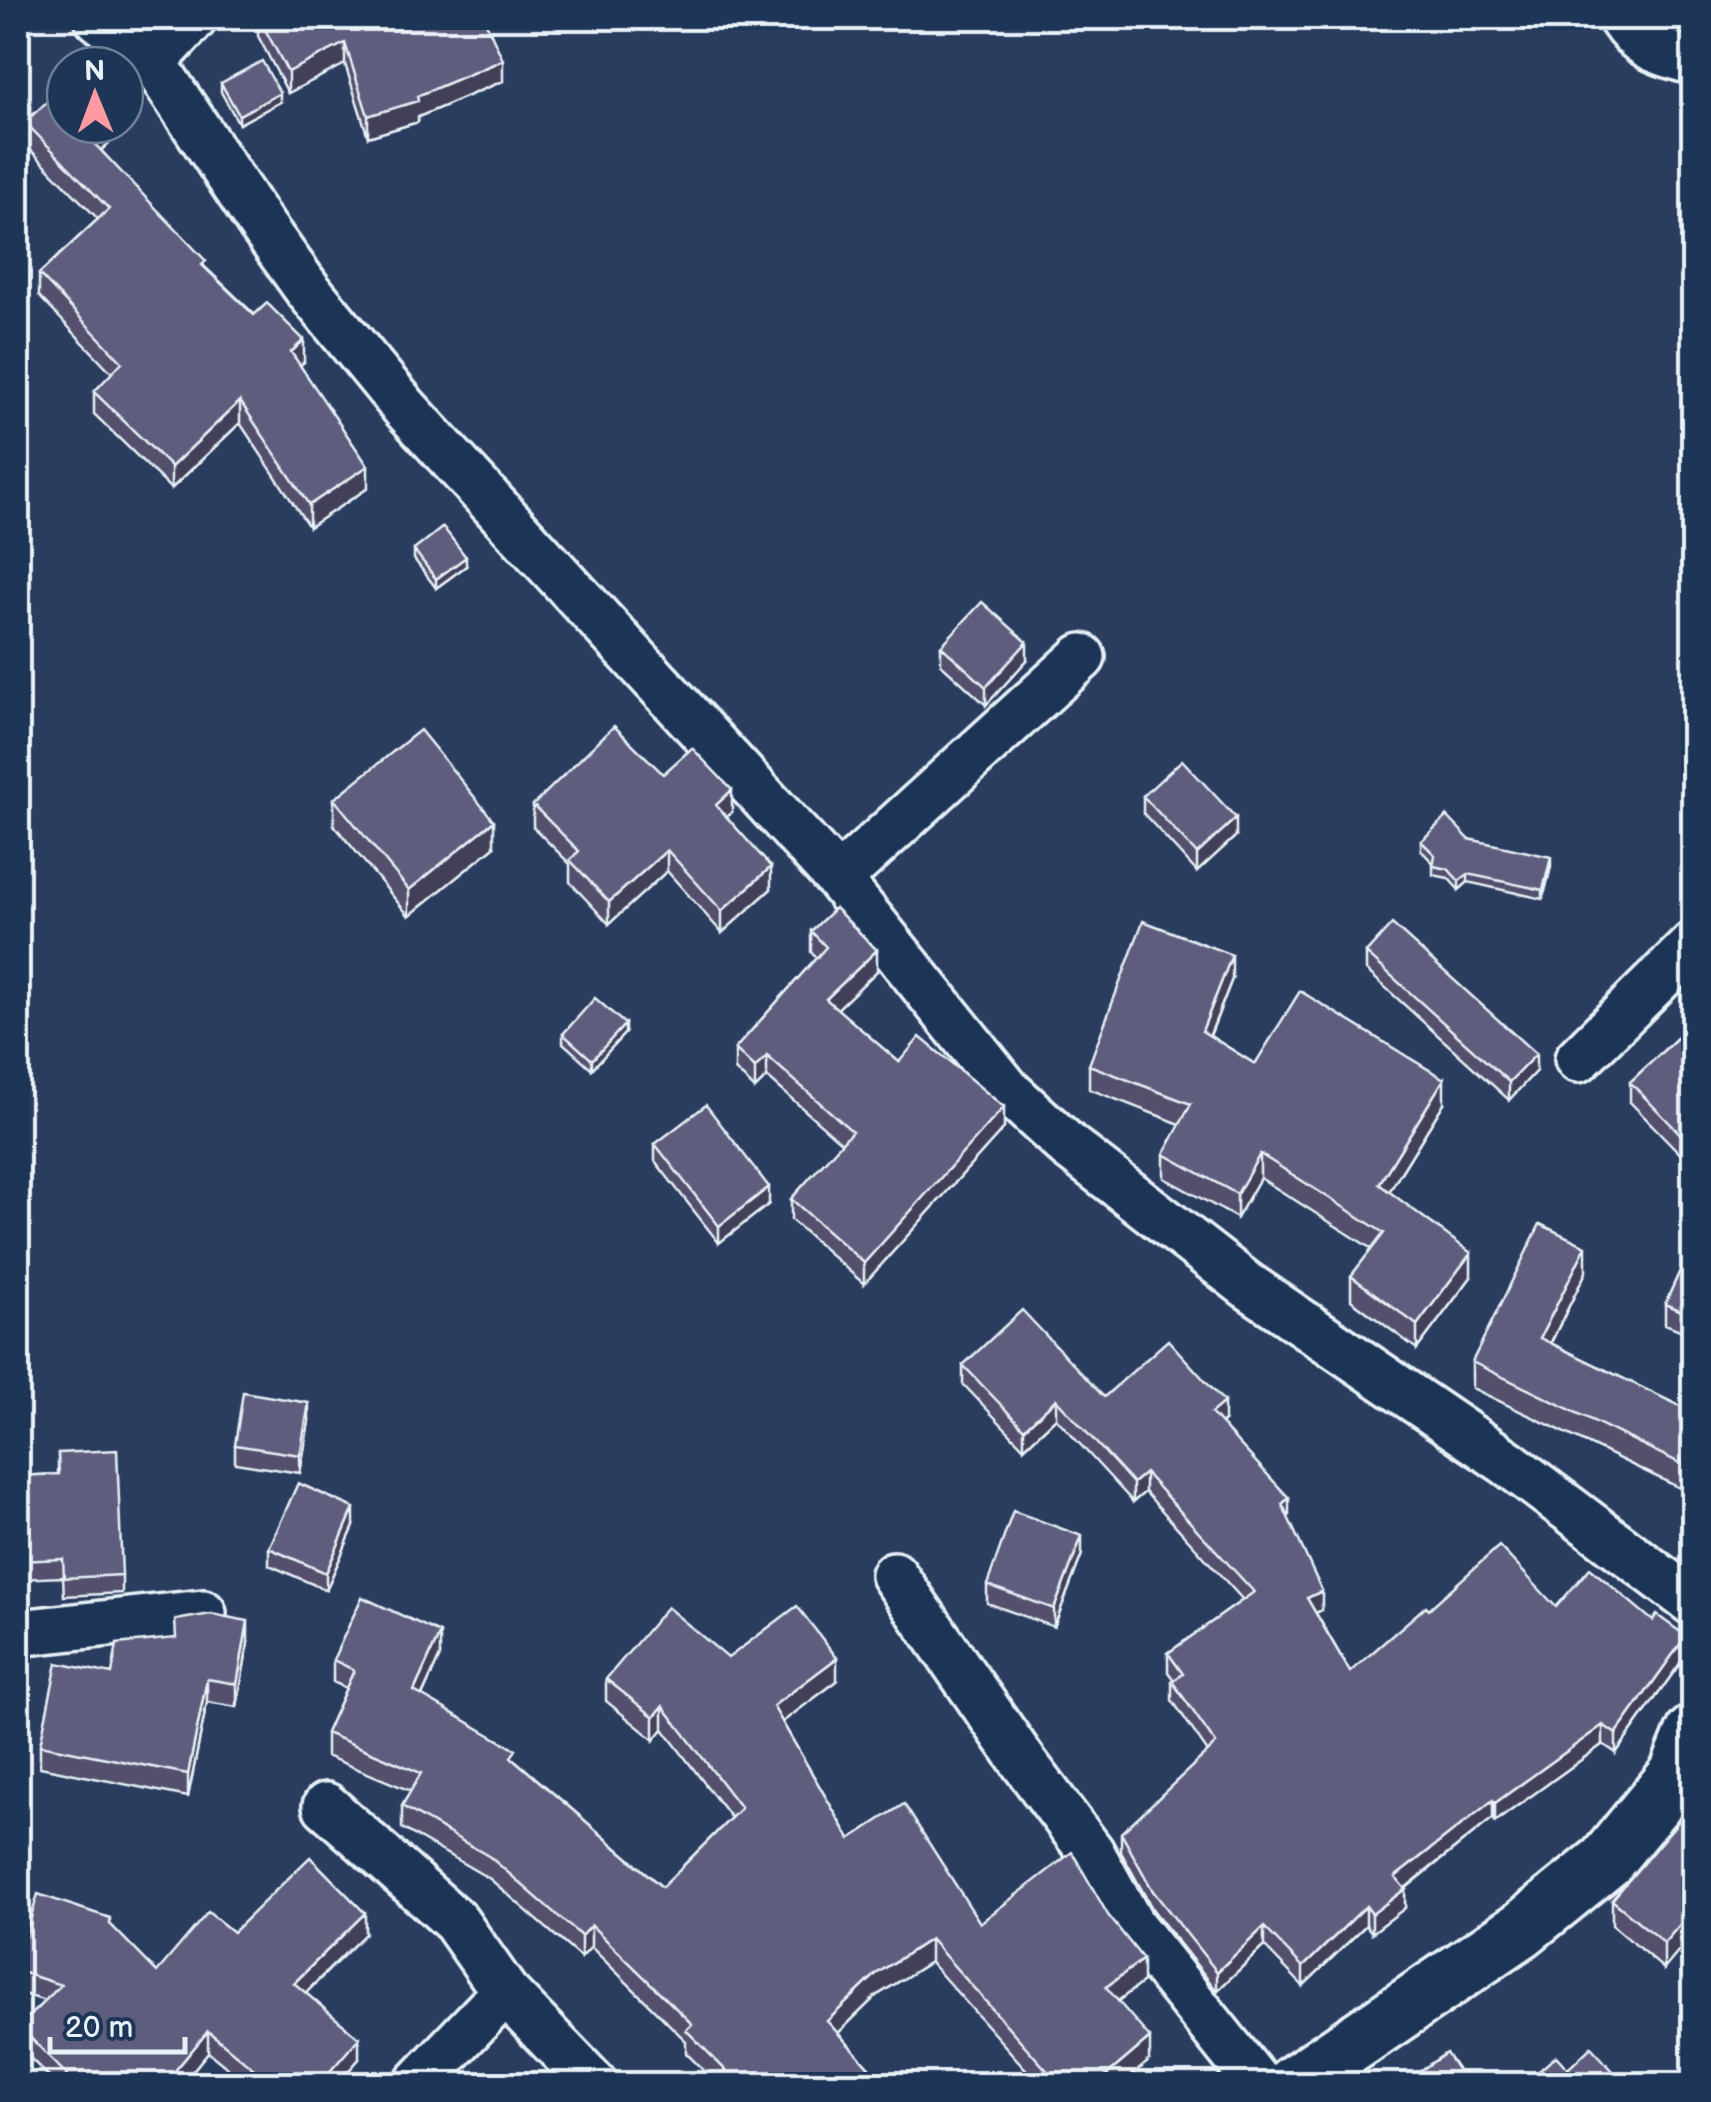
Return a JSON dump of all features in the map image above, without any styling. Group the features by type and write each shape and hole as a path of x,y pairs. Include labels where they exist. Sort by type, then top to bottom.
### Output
{"street":[{"path":"98,18 152,62 298,276 404,407 838,879 1008,1091 1068,1146 1246,1285 1508,1463 1694,1603"},
{"path":"152,62 194,18"},
{"path":"1621,18 1633,36 1657,52 1694,62"},
{"path":"838,879 1082,657"},
{"path":"1578,1059 1694,944"},
{"path":"894,1575 1090,1852 1131,1925 1258,2084"},
{"path":"18,1633 203,1614"},
{"path":"1293,2084 1521,1930 1606,1861 1688,1763"},
{"path":"326,1806 456,1922 506,1992 594,2084"},
{"path":"416,2084 506,1992"}],"building":[{"path":"259,18 484,18 503,60 417,96 418,101 368,116 345,43 288,72"},
{"path":"262,61 280,93 239,115 221,83"},
{"path":"45,104 45,143 25,122"},
{"path":"47,145 96,145 206,261 202,265 254,315 267,303 304,340 291,352 368,466 309,505 240,401 171,467 94,392 122,362 39,274 109,209"},
{"path":"443,527 466,557 436,579 414,550"},
{"path":"982,602 1027,642 986,687 941,646"},
{"path":"614,726 663,774 692,748 732,790 716,805 771,867 722,911 667,850 609,902 570,860 579,851 533,805"},
{"path":"420,730 494,821 409,890 334,799"},
{"path":"1182,760 1236,818 1197,854 1143,796"},
{"path":"1447,816 1469,839 1551,857 1543,890 1468,874 1459,881 1448,869 1433,866 1435,855 1421,841"},
{"path":"835,908 877,950 826,999 899,1062 920,1037 1004,1107 864,1263 791,1199 852,1131 767,1056 755,1068 735,1049 826,947 811,931"},
{"path":"1143,921 1232,955 1202,1031 1255,1064 1300,991 1444,1079 1379,1184 1471,1253 1417,1325 1351,1276 1384,1233 1260,1154 1237,1194 1164,1154 1191,1104 1089,1065"},
{"path":"1392,924 1536,1054 1509,1082 1366,953"},
{"path":"595,998 625,1024 592,1060 563,1034"},
{"path":"1694,1022 1694,1148 1630,1082"},
{"path":"706,1105 769,1187 719,1226 655,1144"},
{"path":"1540,1224 1586,1246 1540,1338 1694,1413 1694,1446 1684,1465 1472,1362"},
{"path":"1694,1240 1694,1317 1665,1304"},
{"path":"1022,1310 1104,1397 1168,1340 1224,1402 1211,1413 1289,1498 1282,1504 1322,1591 1307,1598 1350,1672 1499,1546 1556,1607 1590,1568 1653,1621 1657,1615 1686,1636 1616,1734 1603,1725 1495,1803 1493,1800 1395,1877 1405,1889 1372,1914 1366,1906 1303,1967 1264,1927 1217,1972 1153,1891 1121,1833 1216,1744 1172,1681 1183,1674 1168,1653 1254,1592 1145,1473 1133,1483 1056,1399 1024,1429 963,1365"},
{"path":"243,1392 309,1403 300,1455 235,1445"},
{"path":"117,1450 122,1575 64,1578 63,1559 18,1561 18,1476 59,1474 58,1453"},
{"path":"298,1483 354,1508 326,1573 269,1548"},
{"path":"1013,1511 1082,1536 1054,1609 987,1585"},
{"path":"362,1597 440,1633 414,1691 516,1750 511,1757 662,1887 741,1808 663,1706 654,1717 606,1679 667,1607 728,1658 797,1606 837,1658 773,1706 850,1839 904,1804 980,1923 1072,1852 1108,1915 1143,1959 1106,1987 1150,2038 1096,2084 1059,2084 930,1939 876,1974 827,2021 884,2084 739,2084 686,2030 692,2024 591,1925 581,1936 490,1857 402,1806 421,1773 326,1733 354,1670 333,1660"},
{"path":"211,1614 248,1621 237,1684 207,1679 188,1774 40,1745 57,1663 112,1674 117,1644 176,1638 175,1620"},
{"path":"1694,1803 1694,1908 1664,1943 1612,1900"},
{"path":"310,1857 365,1913 294,1983 359,2038 319,2084 272,2084 208,2031 164,2084 59,2084 67,2075 19,2026 61,1985 18,1971 38,1894 110,1918 110,1924 157,1972 208,1912 233,1932"},
{"path":"1591,2047 1625,2084 1524,2084 1556,2056 1568,2069"},
{"path":"1446,2053 1467,2084 1411,2084 1407,2080"}]}
